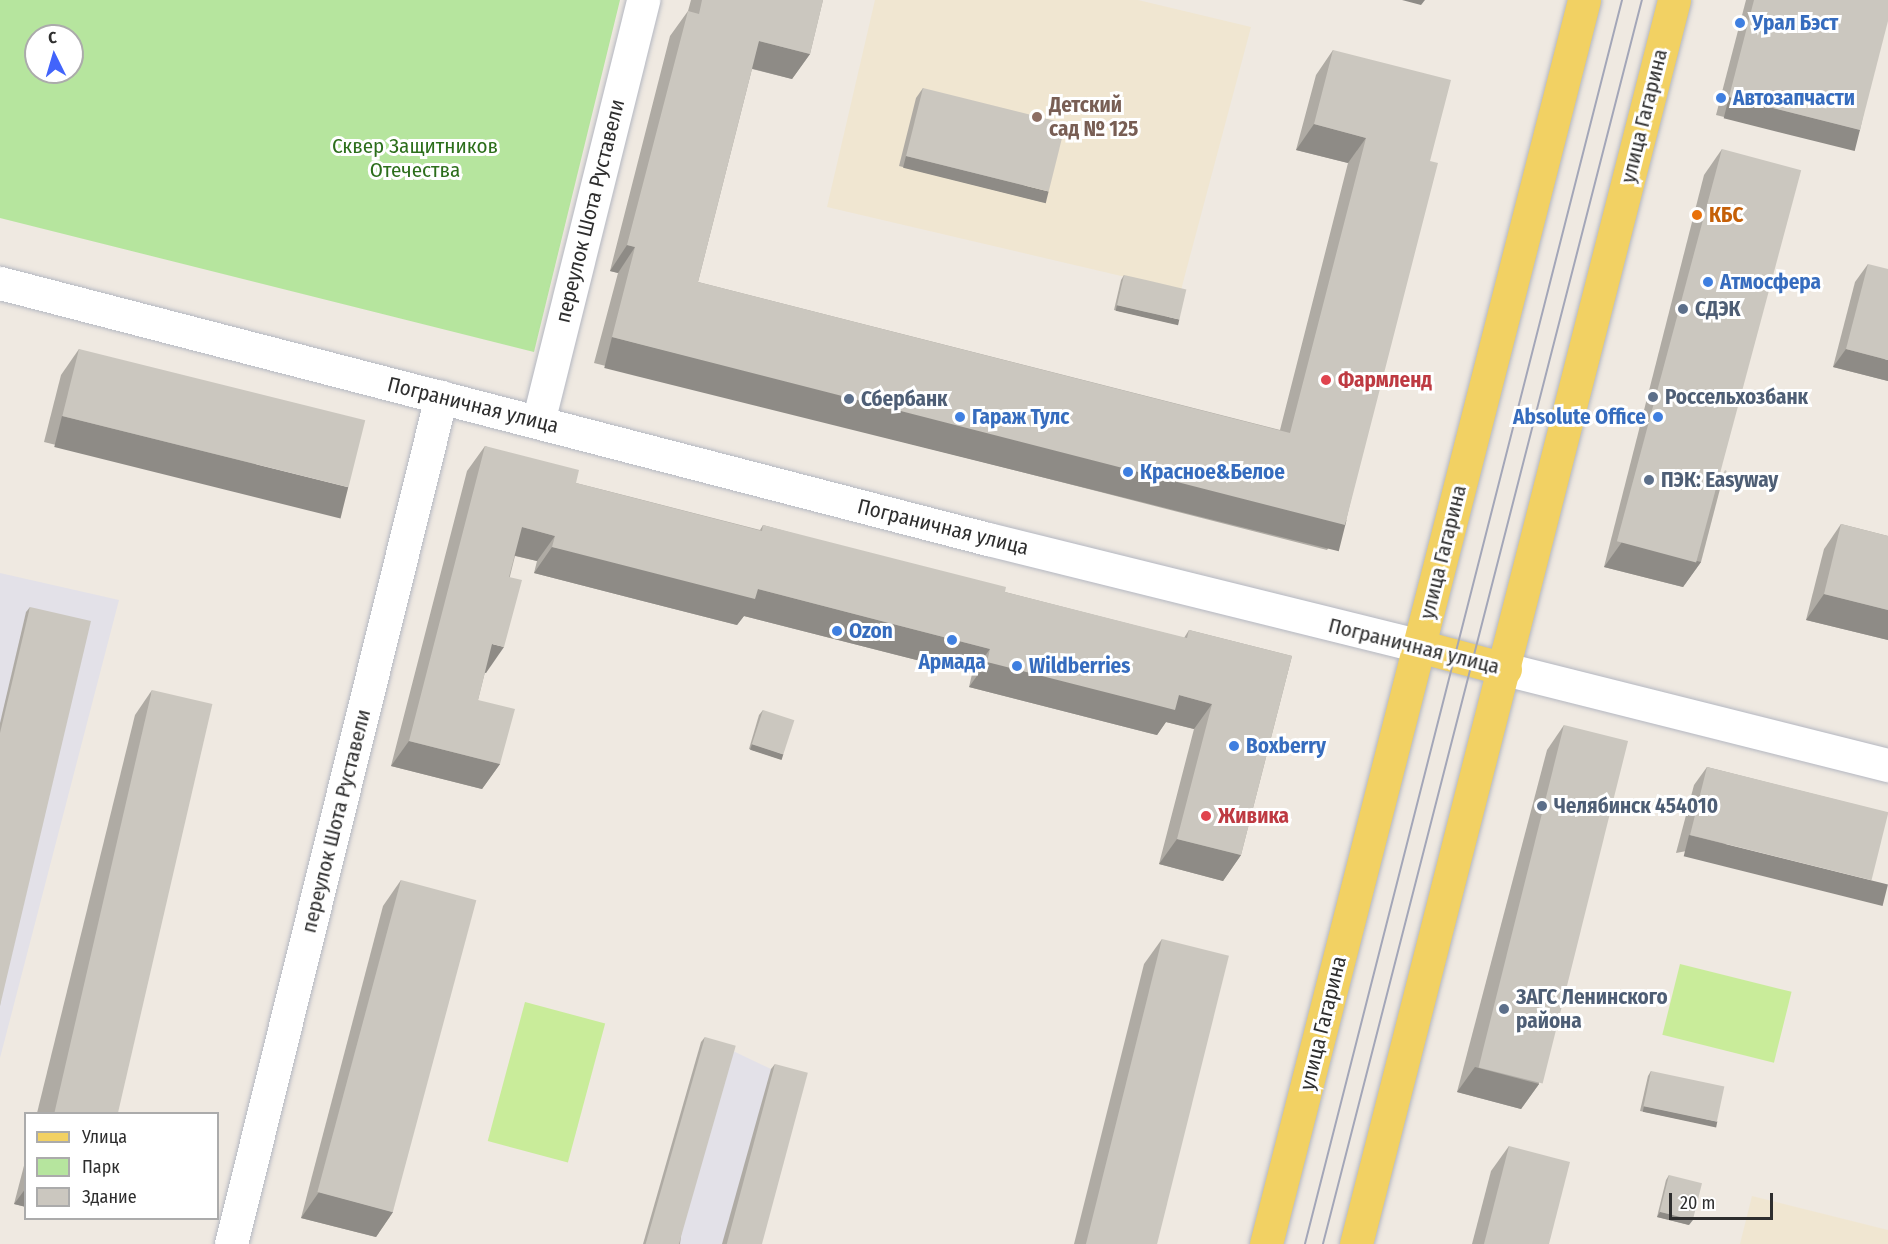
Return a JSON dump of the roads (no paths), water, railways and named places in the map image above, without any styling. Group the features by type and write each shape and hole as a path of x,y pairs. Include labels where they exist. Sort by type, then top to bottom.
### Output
{"main road":[{"name":"улица Гагарина","path":"1266,1244 1584,0"},
{"name":"улица Гагарина","path":"1356,1244 1505,669 1674,0"},
{"name":"Пограничная улица","path":"1419,646 1505,669"}],"street":[{"name":"переулок Шота Руставели","path":"538,422 643,0"},
{"name":"Пограничная улица","path":"0,283 988,539 1419,646"},
{"name":"переулок Шота Руставели","path":"231,1244 441,397"},
{"name":"Пограничная улица","path":"1505,669 1888,765"}],"tram line":[{"path":"1305,1244 1622,0"},
{"path":"1323,1244 1642,0"}],"place":[{"name":"Урал Бэст","path":"1740,23"},
{"name":"Автозапчасти","path":"1721,98"},
{"name":"Детский сад № 125","path":"1037,117"},
{"name":"КБС","path":"1697,215"},
{"name":"Атмосфера","path":"1708,282"},
{"name":"СДЭК","path":"1683,309"},
{"name":"Фармленд","path":"1326,380"},
{"name":"Россельхозбанк","path":"1653,397"},
{"name":"Сбербанк","path":"849,399"},
{"name":"Гараж Тулс","path":"960,417"},
{"name":"Absolute Office","path":"1658,417"},
{"name":"Красное&Белое","path":"1128,472"},
{"name":"ПЭК: Easyway","path":"1649,480"},
{"name":"Ozon","path":"837,631"},
{"name":"Армада","path":"952,640"},
{"name":"Wildberries","path":"1017,666"},
{"name":"Boxberry","path":"1234,746"},
{"name":"Челябинск 454010","path":"1542,806"},
{"name":"Живика","path":"1206,816"},
{"name":"ЗАГС Ленинского района","path":"1504,1009"}],"park label":[{"name":"Сквер Защитников Отечества","path":"415,158"}]}
